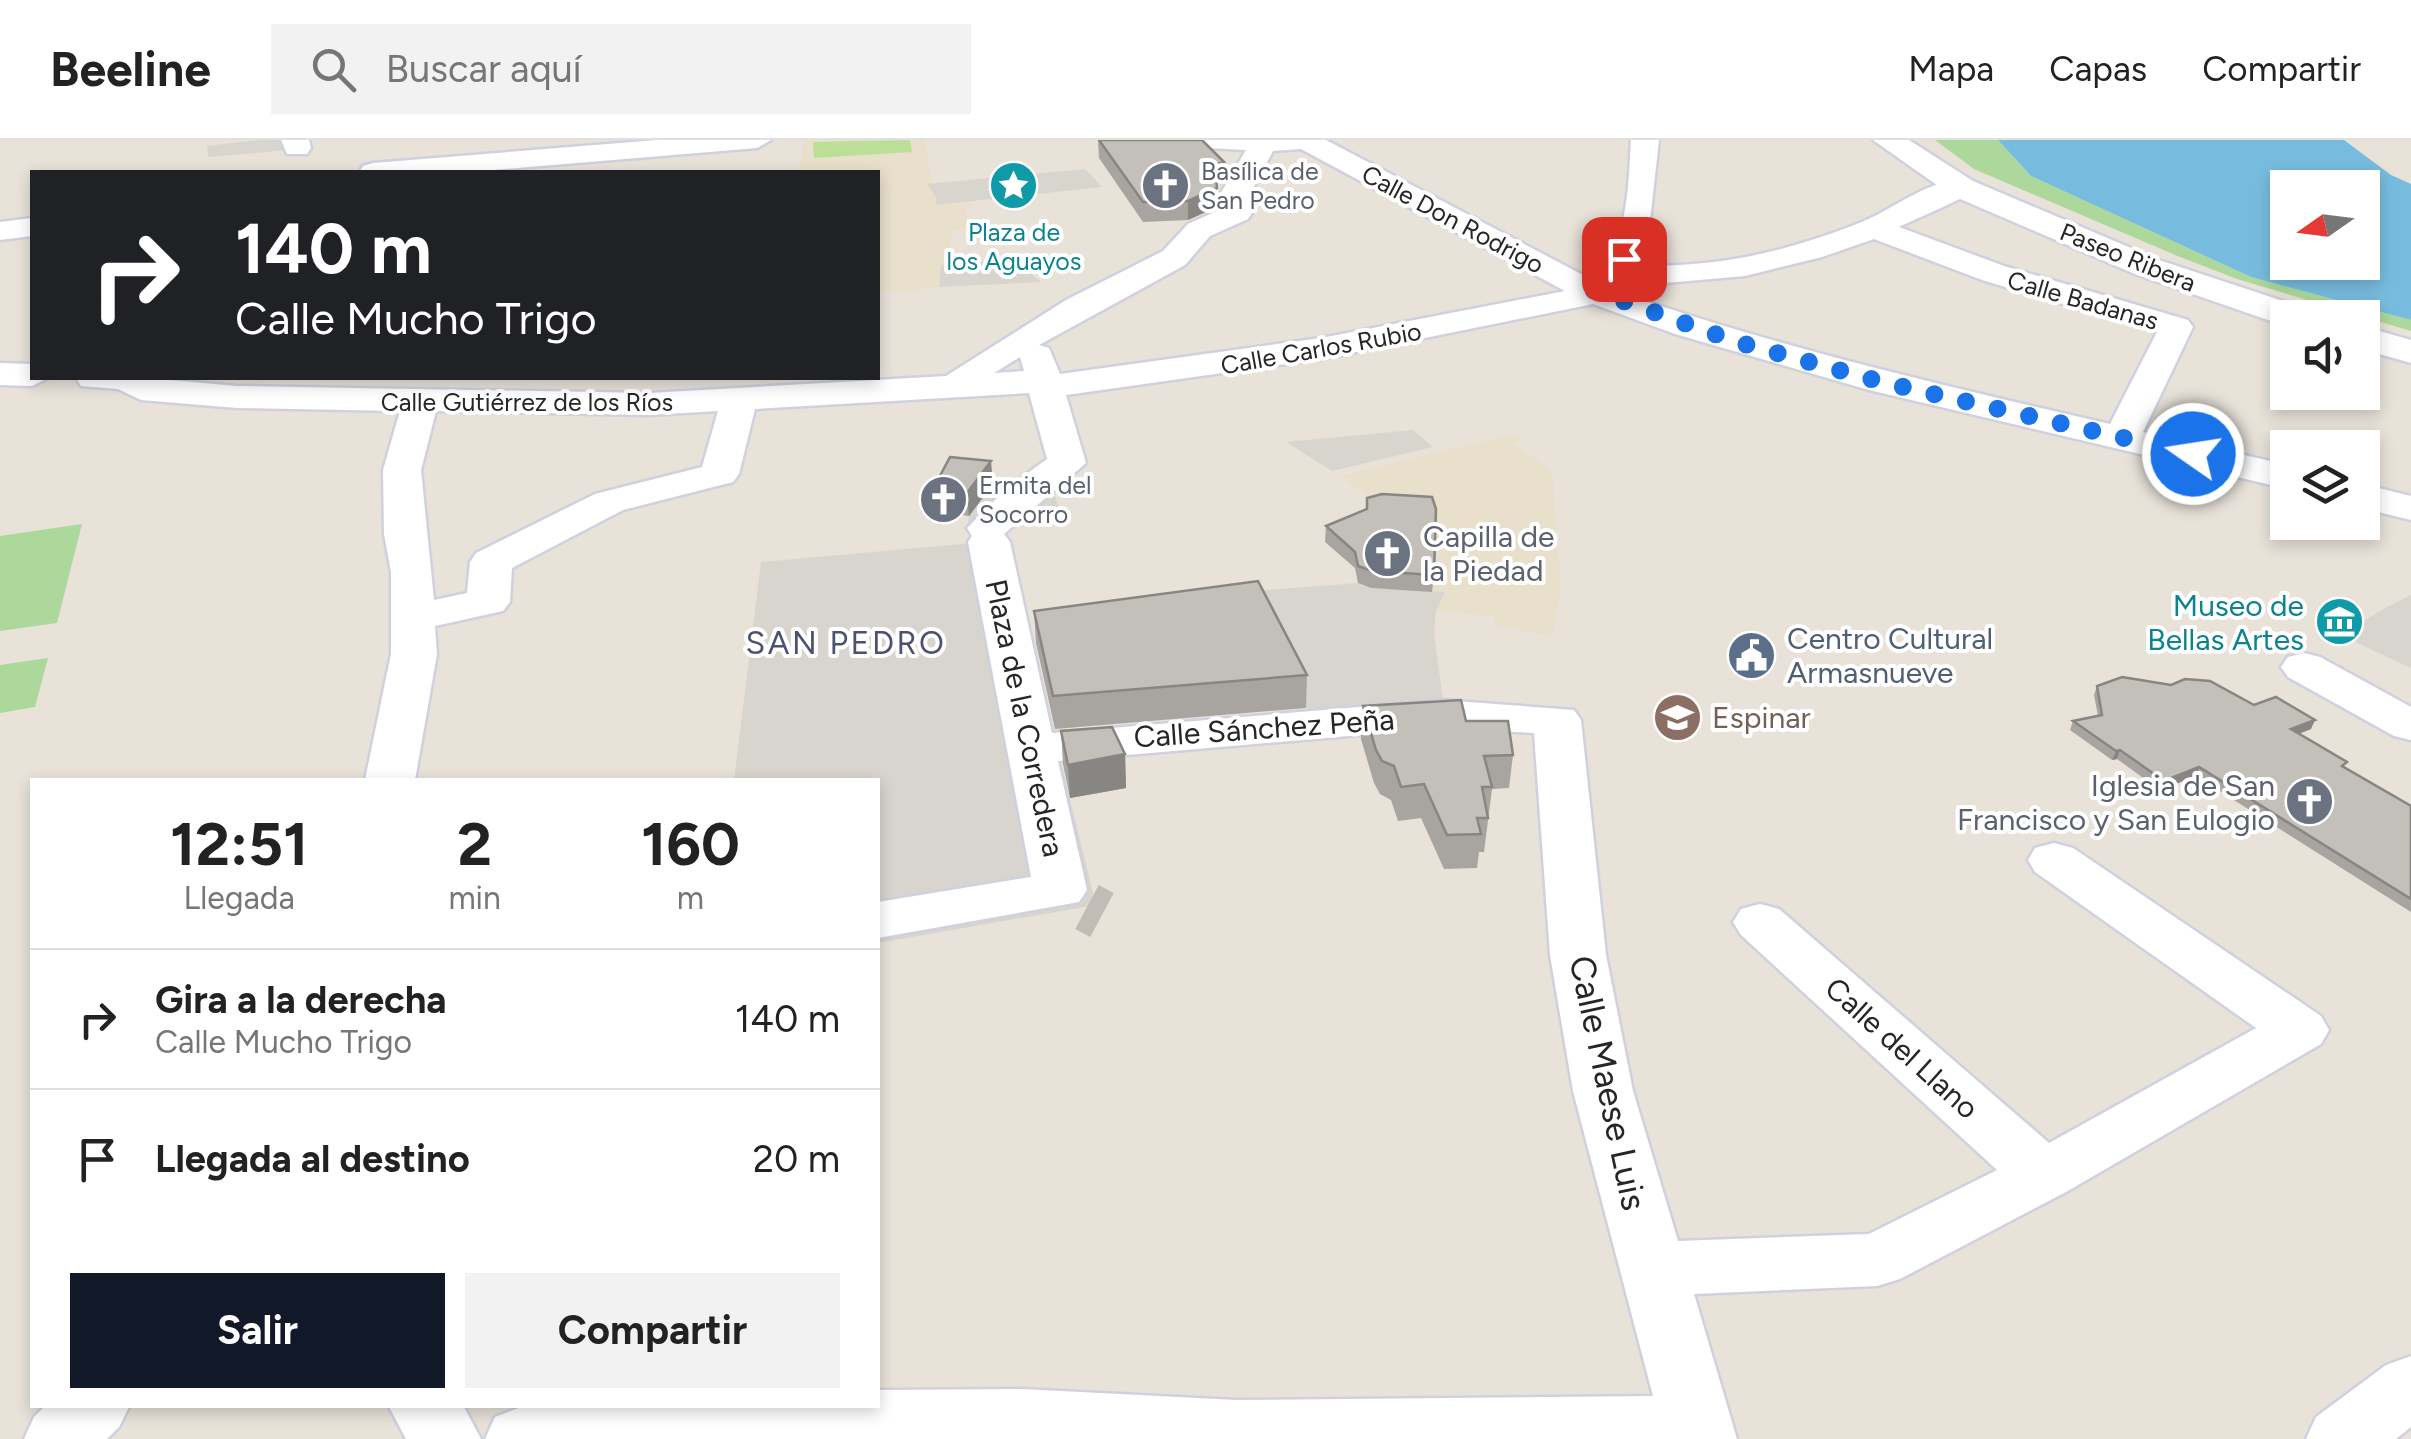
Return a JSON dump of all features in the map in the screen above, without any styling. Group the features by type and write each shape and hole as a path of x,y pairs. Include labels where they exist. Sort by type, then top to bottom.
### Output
{"street":[{"path":"392,170 757,140"},
{"path":"1206,140 1263,146 1310,141"},
{"path":"1597,284 1624,259 1636,213 1645,140"},
{"name":"Paseo Ribera","path":"1888,140 1962,188 2176,278 2270,309"},
{"name":"Calle Don Rodrigo","path":"1310,141 1597,284 1737,342 1882,382 2270,473"},
{"path":"963,386 962,378 1174,258 1199,230 1237,213 1234,196 1263,146"},
{"name":"Calle Carlos Rubio","path":"963,386 1043,384 1197,370 1364,344 1597,284 1726,269 1792,254 1875,228 1962,188"},
{"name":"Calle Badanas","path":"1875,228 2011,279 2176,326 2122,437"},
{"path":"1034,335 1043,384"},
{"path":"2380,343 2411,352"},
{"path":"0,374 30,376"},
{"name":"Calle Gutiérrez de los Ríos","path":"129,380 141,389 237,397 420,403 739,401 963,386"},
{"name":"Plaza de la Corredera","path":"880,920 1060,890 988,535 1062,453 1043,384"},
{"path":"414,617 488,602 492,562 609,502 719,474 739,401"},
{"path":"390,778 414,654 402,470 420,403"},
{"path":"2380,500 2411,508"},
{"path":"2304,666 2411,726"},
{"name":"Calle Sánchez Peña","path":"1031,749 1442,714 1557,720"},
{"name":"Calle Maese Luis","path":"1557,720 1578,955 1602,1092 1699,1433"},
{"path":"1652,1268 1877,1260 2044,1175 2300,1030 2054,860"},
{"name":"Calle del Llano","path":"1760,922 2044,1175"},
{"path":"2342,1439 2411,1386"},
{"path":"60,1439 91,1408"},
{"path":"426,1408 445,1439"},
{"path":"521,1439 866,1422 1002,1420 1236,1430 1699,1433"}],"shaded area":[{"path":"300,140 301,147 313,148 208,157 207,146"},
{"path":"803,140 925,140 932,184 928,184 936,196 936,205 970,203 971,207 966,208 968,230 952,230 949,264 941,265 939,287 920,288 919,292 880,291 880,170 796,170 800,168"},
{"name":"Plaza de los Aguayos","path":"1085,169 1102,187 936,205 936,197 927,184"},
{"path":"1013,259 1041,282 939,287 941,265"},
{"path":"1413,430 1433,447 1332,471 1286,442"},
{"path":"1515,434 1523,440 1514,443 1552,472 1561,585 1553,636 1496,626 1494,616 1436,611 1445,593 1432,592 1440,538 1434,537 1435,518 1426,500 1384,509 1341,476"},
{"path":"1067,463 1053,492 1065,521 967,530 969,516 986,491 1002,492"},
{"path":"1006,540 1096,905 880,943 880,778 734,778 761,562"},
{"path":"1357,583 1371,588 1445,592 1436,611 1434,633 1444,709 1309,713 1258,612 1242,592"},
{"path":"2411,595 2411,668 2340,635 2387,607"}],"green space":[{"path":"910,140 912,152 814,158 813,142"},
{"path":"1935,140 1998,140 2031,176 2251,277 2337,300 2307,300 2237,279 1974,169"},
{"path":"2380,312 2411,320 2411,331 2380,322"},
{"path":"82,524 57,623 0,631 0,536"},
{"path":"48,658 35,707 0,713 0,665"}],"water":[{"path":"1998,140 2344,140 2391,175 2411,184 2411,320 2380,312 2380,300 2337,300 2251,277 2031,176"}],"building":[{"name":"Basílica de San Pedro","path":"1099,140 1202,140 1224,162 1207,167 1216,177 1217,188 1188,201 1143,202"},
{"path":"950,457 991,461 967,493 933,489"},
{"name":"Capilla de la Piedad","path":"1382,494 1432,497 1436,509 1434,575 1372,571 1358,566 1355,552 1326,526 1367,509 1367,498"},
{"path":"1258,581 1307,675 1053,696 1034,611"},
{"name":"Iglesia de San Francisco y San Eulogio","path":"2122,677 2171,685 2185,679 2210,681 2254,705 2276,697 2315,720 2291,729 2347,762 2342,766 2411,806 2411,899 2199,767 2164,781 2073,721 2102,715 2097,686"},
{"path":"1461,700 1466,721 1508,721 1513,755 1484,756 1492,787 1482,787 1488,818 1477,818 1481,834 1447,835 1424,784 1401,787 1394,766 1382,761 1363,706"},
{"path":"1112,727 1125,754 1068,765 1061,731"}],"tunnel":[{"path":"1087,907 1102,915"}],"place":[{"name":"Basílica de San Pedro","path":"1166,185"},
{"name":"Plaza de los Aguayos","path":"1014,186"},
{"name":"Ermita del Socorro","path":"944,499"},
{"name":"Capilla de la Piedad","path":"1388,553"},
{"name":"Museo de Bellas Artes","path":"2339,622"},
{"name":"Centro Cultural Armasnueve","path":"1752,655"},
{"name":"Espinar","path":"1677,717"},
{"name":"Iglesia de San Francisco y San Eulogio","path":"2310,802"}],"district":[{"name":"SAN PEDRO","path":"846,643"}],"route":[{"path":"1624,259 1614,274 1582,286 1687,327 1882,382 2193,454"}]}
